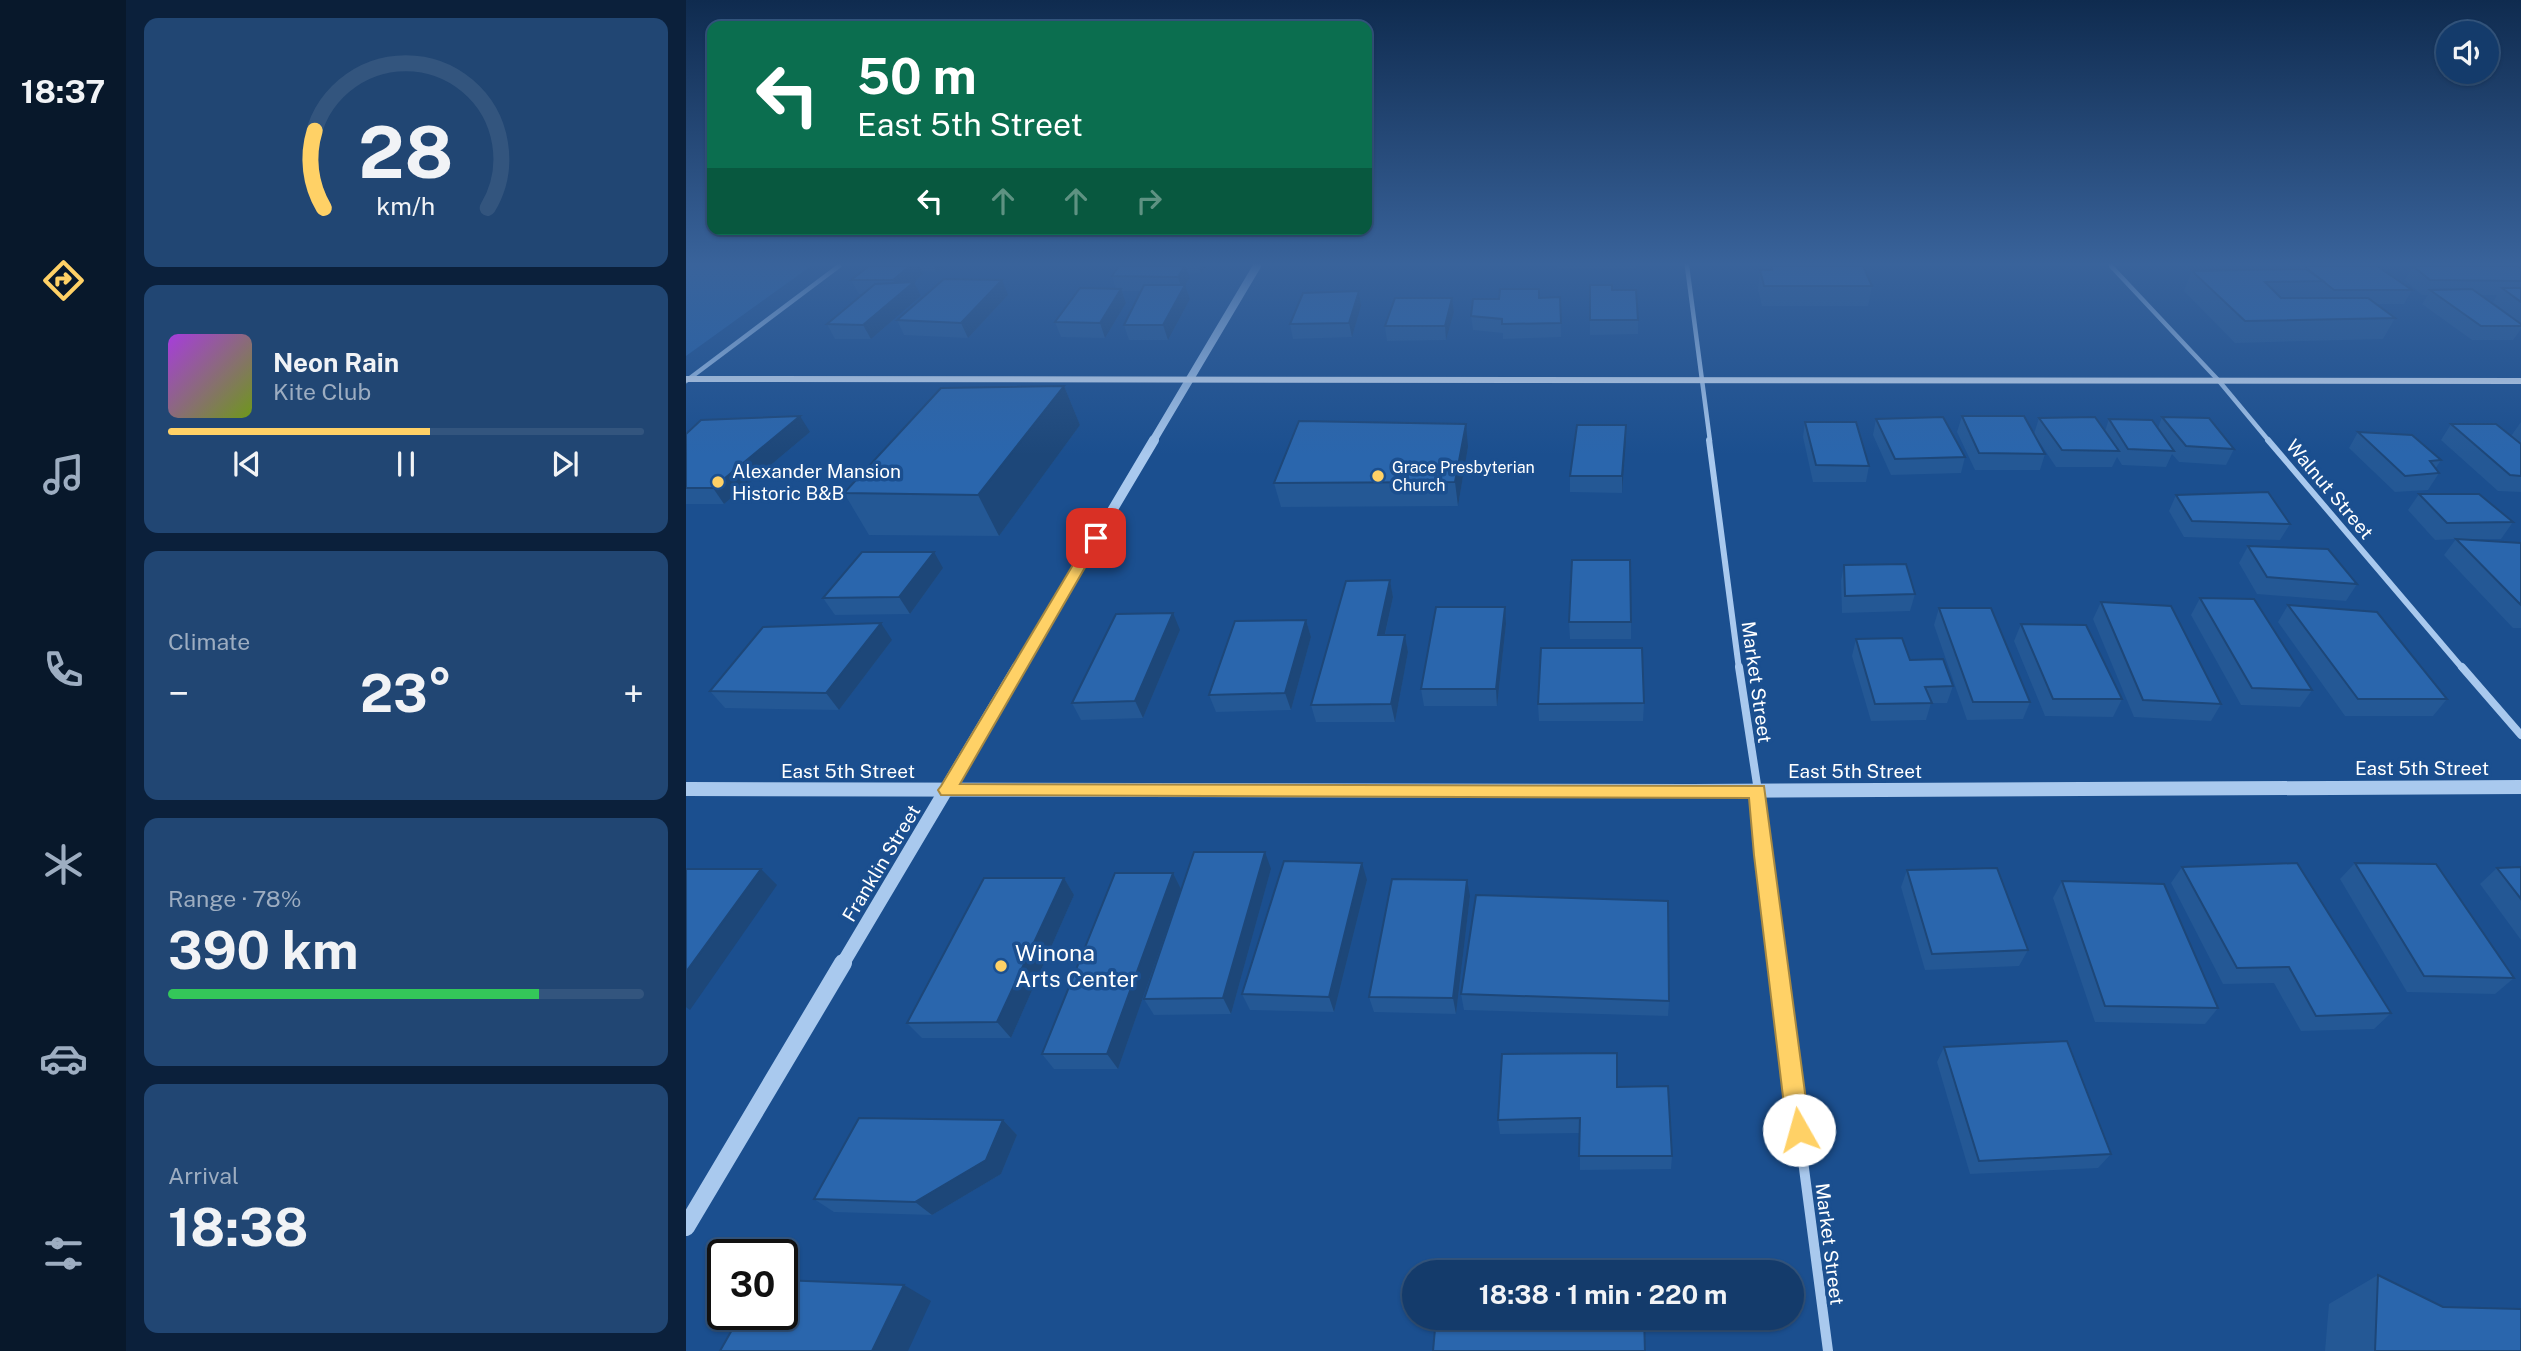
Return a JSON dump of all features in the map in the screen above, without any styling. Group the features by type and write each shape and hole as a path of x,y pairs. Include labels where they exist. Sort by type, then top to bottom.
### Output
{"main road":[{"path":"687,379 2521,381"}],"street":[{"path":"687,379 754,329"},
{"name":"Franklin Street","path":"686,1227 1219,329"},
{"name":"Market Street","path":"1695,329 1749,745 1758,791 1763,855 1828,1351"},
{"name":"Walnut Street","path":"2170,329 2219,381 2355,544 2521,735"},
{"name":"East 5th Street","path":"686,789 1758,791 2521,787"}],"shaded area":[{"path":"686,329 723,329 686,356"}],"building":[{"path":"1064,386 978,495 844,493 941,388"},
{"path":"800,416 713,488 686,488 686,434 701,420"},
{"path":"1962,416 2024,416 2045,454 1979,453"},
{"path":"1943,417 1965,457 1895,459 1876,419"},
{"path":"2095,417 2119,451 2062,450 2039,418"},
{"path":"2162,417 2209,418 2234,449 2186,446"},
{"path":"2109,419 2152,420 2174,451 2128,449"},
{"path":"1299,421 1466,424 1455,482 1274,483"},
{"path":"1805,422 1856,422 1869,466 1816,465"},
{"path":"2451,424 2496,424 2521,444 2521,476 2510,475"},
{"path":"1577,425 1626,425 1622,476 1570,476"},
{"path":"2358,432 2412,435 2441,460 2430,461 2439,473 2405,476"},
{"path":"2268,492 2290,524 2192,521 2176,495"},
{"path":"2419,494 2479,494 2513,522 2447,523"},
{"path":"2456,539 2521,543 2521,605"},
{"path":"2248,546 2328,549 2357,584 2267,577"},
{"path":"862,552 934,552 899,597 823,598"},
{"path":"1572,560 1630,560 1631,622 1569,622"},
{"path":"1906,564 1915,594 1845,596 1844,565"},
{"path":"1390,580 1378,635 1405,635 1391,704 1311,705 1346,581"},
{"path":"2200,598 2254,599 2312,690 2252,688"},
{"path":"2101,602 2171,606 2221,704 2143,700"},
{"path":"2288,605 2377,612 2447,699 2358,699"},
{"path":"1436,607 1505,607 1496,689 1421,689"},
{"path":"1939,608 1991,608 2030,702 1973,702"},
{"path":"1173,613 1135,701 1072,703 1116,614"},
{"path":"1306,620 1285,693 1209,695 1235,621"},
{"path":"881,623 826,693 710,691 763,627"},
{"path":"2021,624 2086,625 2122,699 2053,699"},
{"path":"1902,638 1910,660 1943,659 1953,686 1925,687 1932,703 1875,704 1856,639"},
{"path":"1541,648 1642,648 1644,703 1538,704"},
{"path":"1194,852 1265,852 1223,998 1144,999"},
{"path":"1284,861 1362,863 1329,997 1242,994"},
{"path":"2297,863 2391,1013 2316,1016 2289,967 2237,968 2182,867"},
{"path":"2355,863 2436,864 2514,978 2424,976"},
{"path":"2521,867 2521,899 2497,868"},
{"path":"1997,868 2028,950 1932,954 1907,870"},
{"path":"686,869 761,869 686,972"},
{"path":"1115,873 1173,873 1107,1054 1042,1054"},
{"name":"Winona Arts Center","path":"984,878 1064,878 997,1022 907,1023"},
{"path":"1392,879 1467,880 1453,998 1369,997"},
{"path":"2062,881 2164,884 2218,1008 2105,1006"},
{"path":"1476,895 1668,901 1669,1001 1461,994"},
{"path":"2067,1041 2111,1154 1979,1161 1944,1047"},
{"path":"1617,1053 1617,1087 1668,1086 1672,1156 1579,1156 1580,1118 1498,1120 1502,1054"},
{"path":"859,1118 1003,1120 986,1160 915,1202 814,1199"},
{"path":"2378,1275 2443,1307 2521,1309 2521,1351 2375,1351"},
{"path":"798,1281 904,1285 872,1351 720,1351 732,1330 798,1330"},
{"path":"1435,1330 1644,1330 1645,1351 1433,1351"}],"place":[{"name":"Grace Presbyterian Church","path":"1378,476"},
{"name":"Alexander Mansion Historic B&B","path":"718,482"},
{"name":"Winona Arts Center","path":"1001,966"}],"route":[{"path":"1096,538 947,790 1758,791 1763,855 1799,1130"}]}
